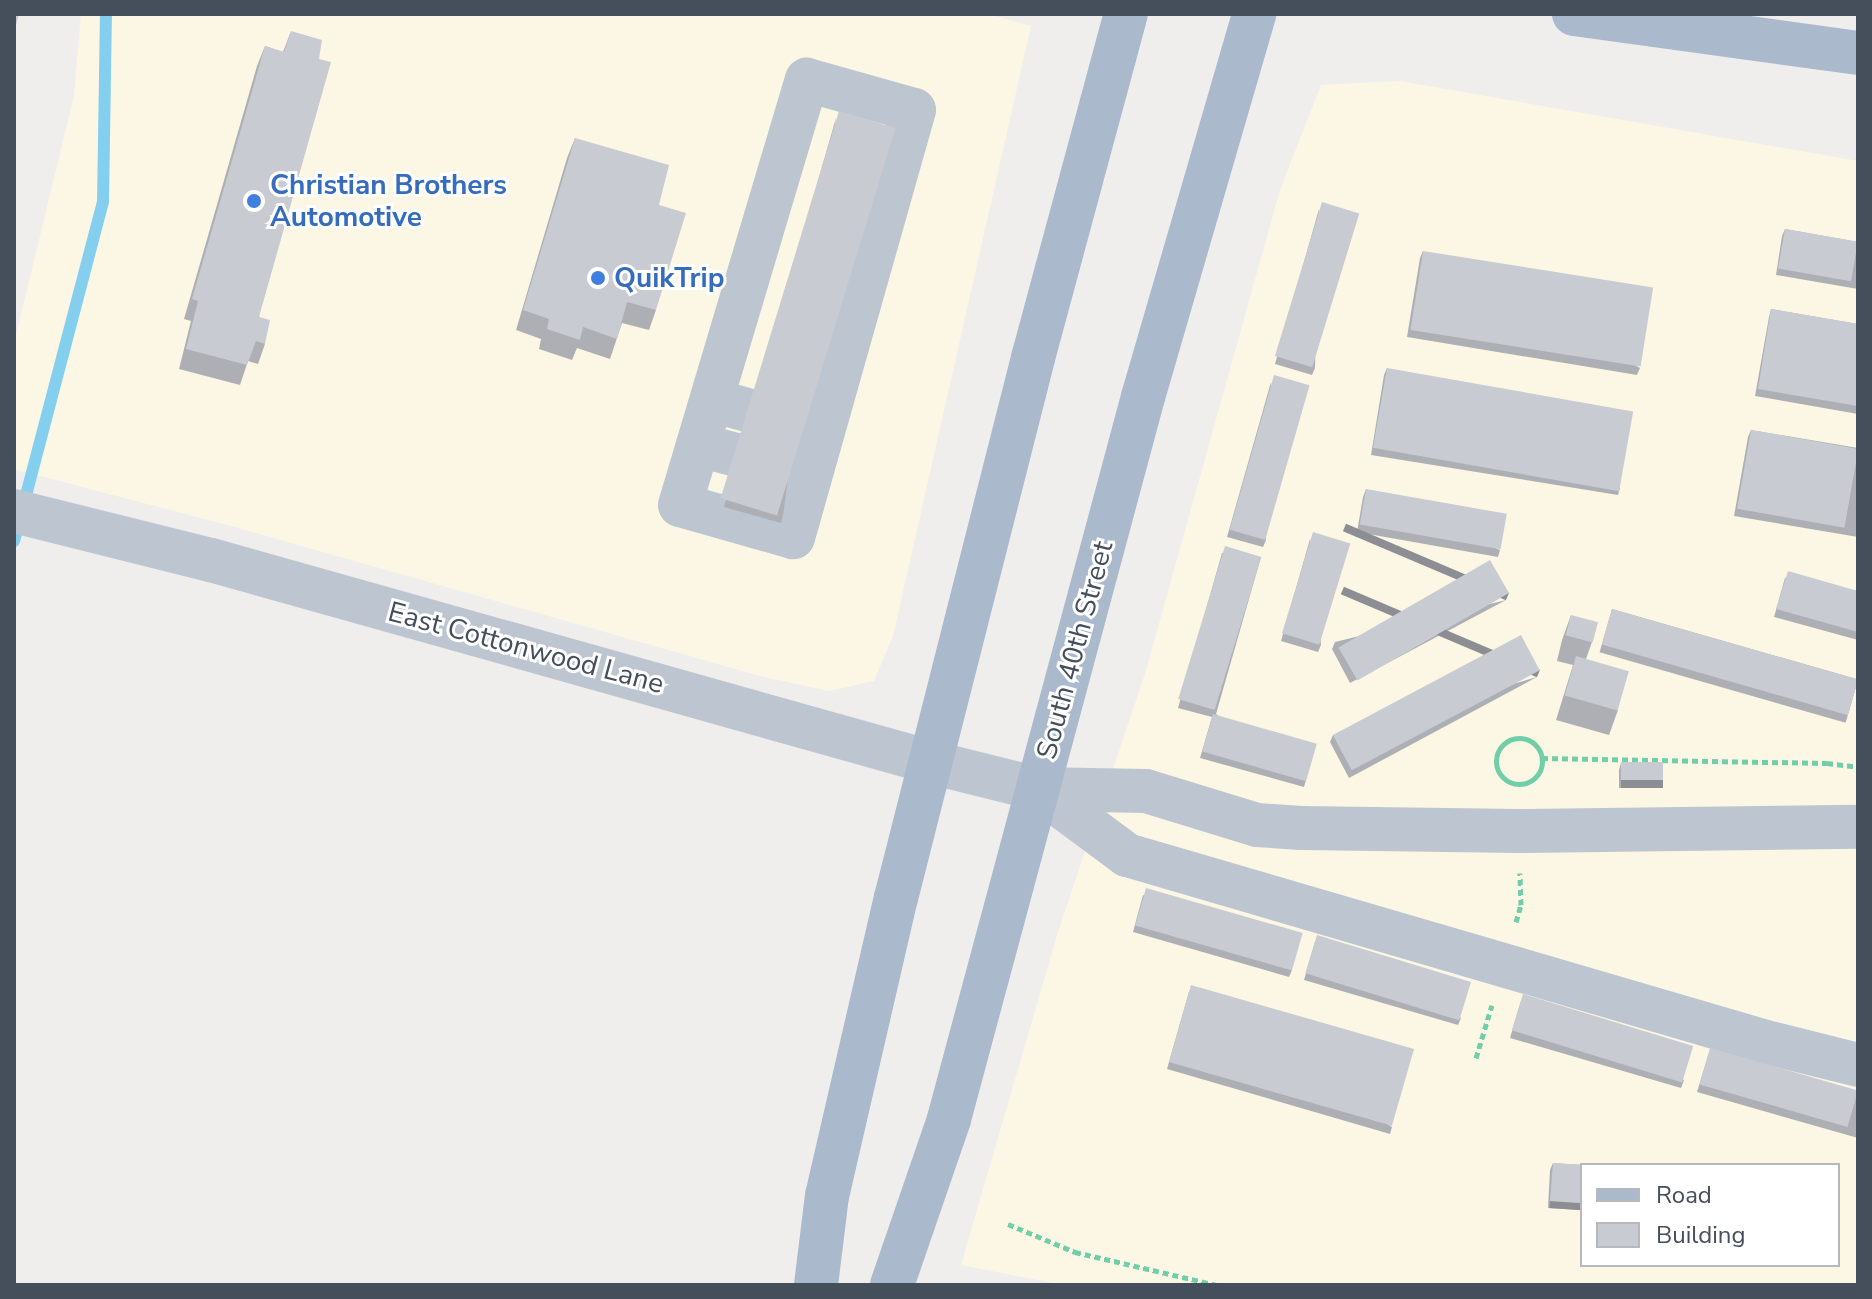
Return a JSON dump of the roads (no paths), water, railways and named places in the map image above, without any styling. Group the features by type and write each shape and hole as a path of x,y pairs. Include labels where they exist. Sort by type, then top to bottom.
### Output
{"main road":[{"path":"816,1285 827,1196 930,762 1029,373 1126,14"},
{"name":"South 40th Street","path":"892,1285 949,1119 1143,397 1254,14"},
{"path":"1574,14 1858,53"}],"street":[{"path":"807,80 914,110 885,181 868,237 801,475 793,537 680,505 717,450 712,400 746,358 802,155 807,80"},
{"path":"712,400 754,412"},
{"name":"East Cottonwood Lane","path":"14,511 211,560 930,762 1038,789"},
{"path":"1038,789 1146,791 1257,825 1301,828 1547,831 1858,827"},
{"path":"1038,789 1127,855 1766,1042 1858,1065"}],"waterway":[{"path":"14,541 103,202 106,14"}],"place":[{"name":"Christian Brothers Automotive","path":"254,201"},
{"name":"QuikTrip","path":"598,278"}]}
